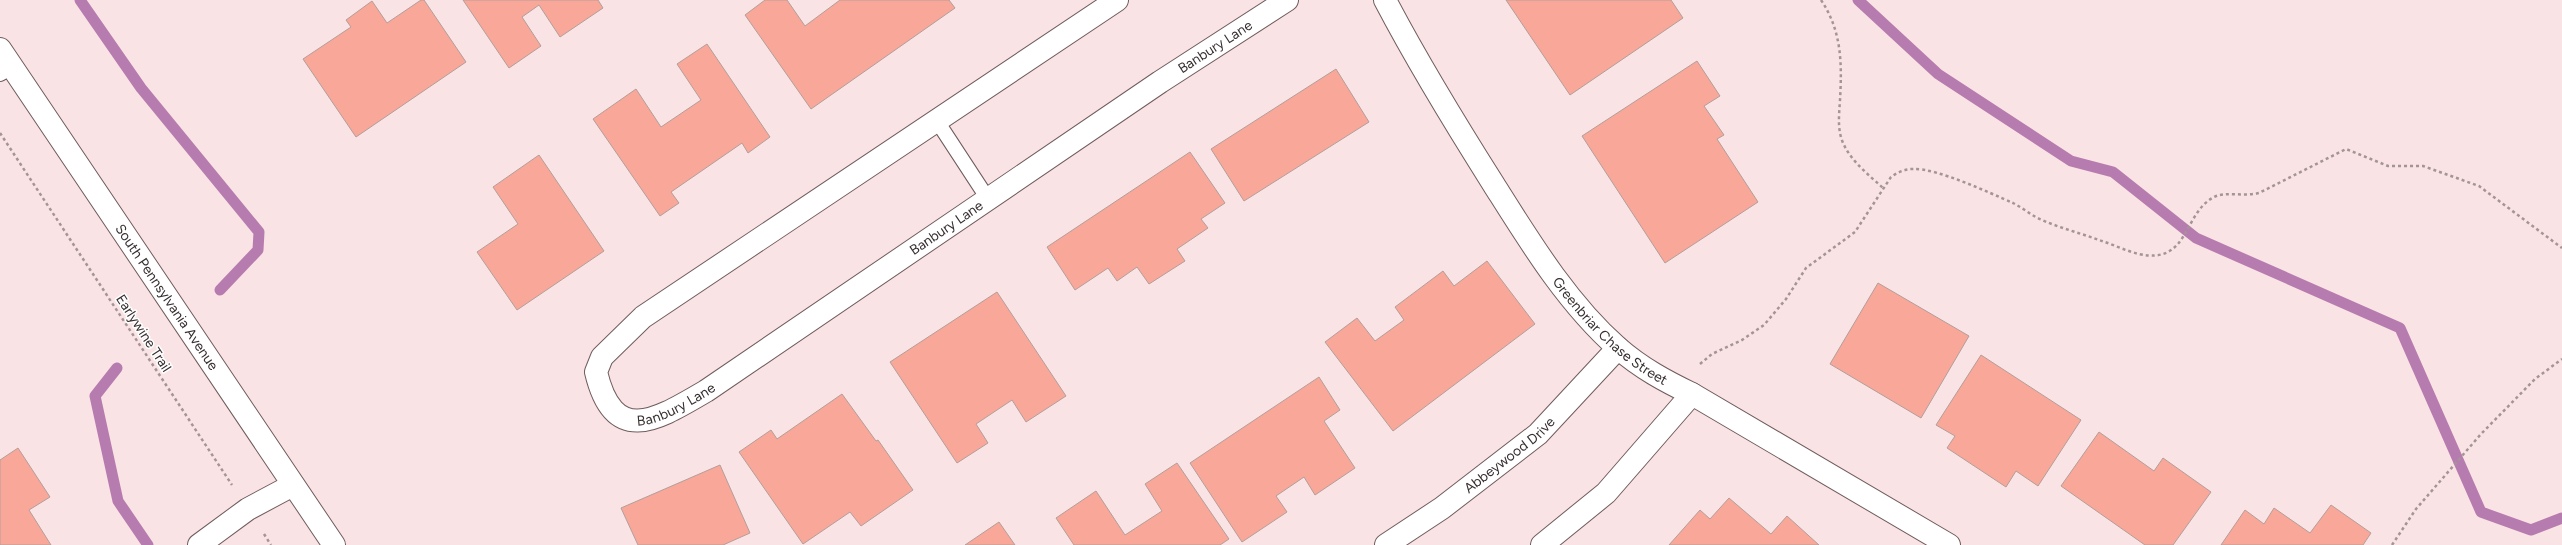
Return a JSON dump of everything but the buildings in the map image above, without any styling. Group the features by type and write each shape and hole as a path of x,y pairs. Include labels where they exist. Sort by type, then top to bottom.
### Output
{"street":[{"name":"Banbury Lane","path":"1118,0 643,317 602,357 596,372 606,402 618,415 632,421 650,419 670,412 712,386 988,199 1287,0"},
{"name":"Greenbriar Chase Street","path":"1385,0 1460,132 1525,234 1586,316 1618,348 1654,375 1692,394 1949,545"},
{"name":"South Pennsylvania Avenue","path":"0,49 6,70 293,485 327,543"},
{"name":"Abbeywood Drive","path":"1386,545 1442,508 1538,434 1618,348"},
{"path":"1542,545 1606,493 1692,394"},
{"path":"199,545 248,508 293,485"}],"lane":[{"path":"937,121 988,199"}],"path":[{"path":"1821,0 1828,10 1838,36 1842,64 1838,129 1844,146 1857,163 1883,188"},
{"name":"Earlywine Trail","path":"0,133 271,545"},
{"path":"1692,394 1699,366 1712,354 1742,340 1764,325 1786,299 1806,268 1855,232 1891,177 1899,171 1913,168 1935,172 2014,204 2041,220 2139,254 2160,256 2172,250 2182,239 2206,202 2224,193 2246,196 2259,193 2346,149 2388,166 2423,166 2479,186 2562,248"},
{"path":"2392,545 2416,509 2480,434 2535,379 2562,359"}],"waterway":[{"path":"80,0 141,88 259,232 258,250 220,290"},
{"path":"1858,0 1938,74 2071,161 2113,172 2196,238 2400,328 2481,512 2531,530 2562,518"},
{"path":"117,368 95,396 118,501 148,545"}]}
